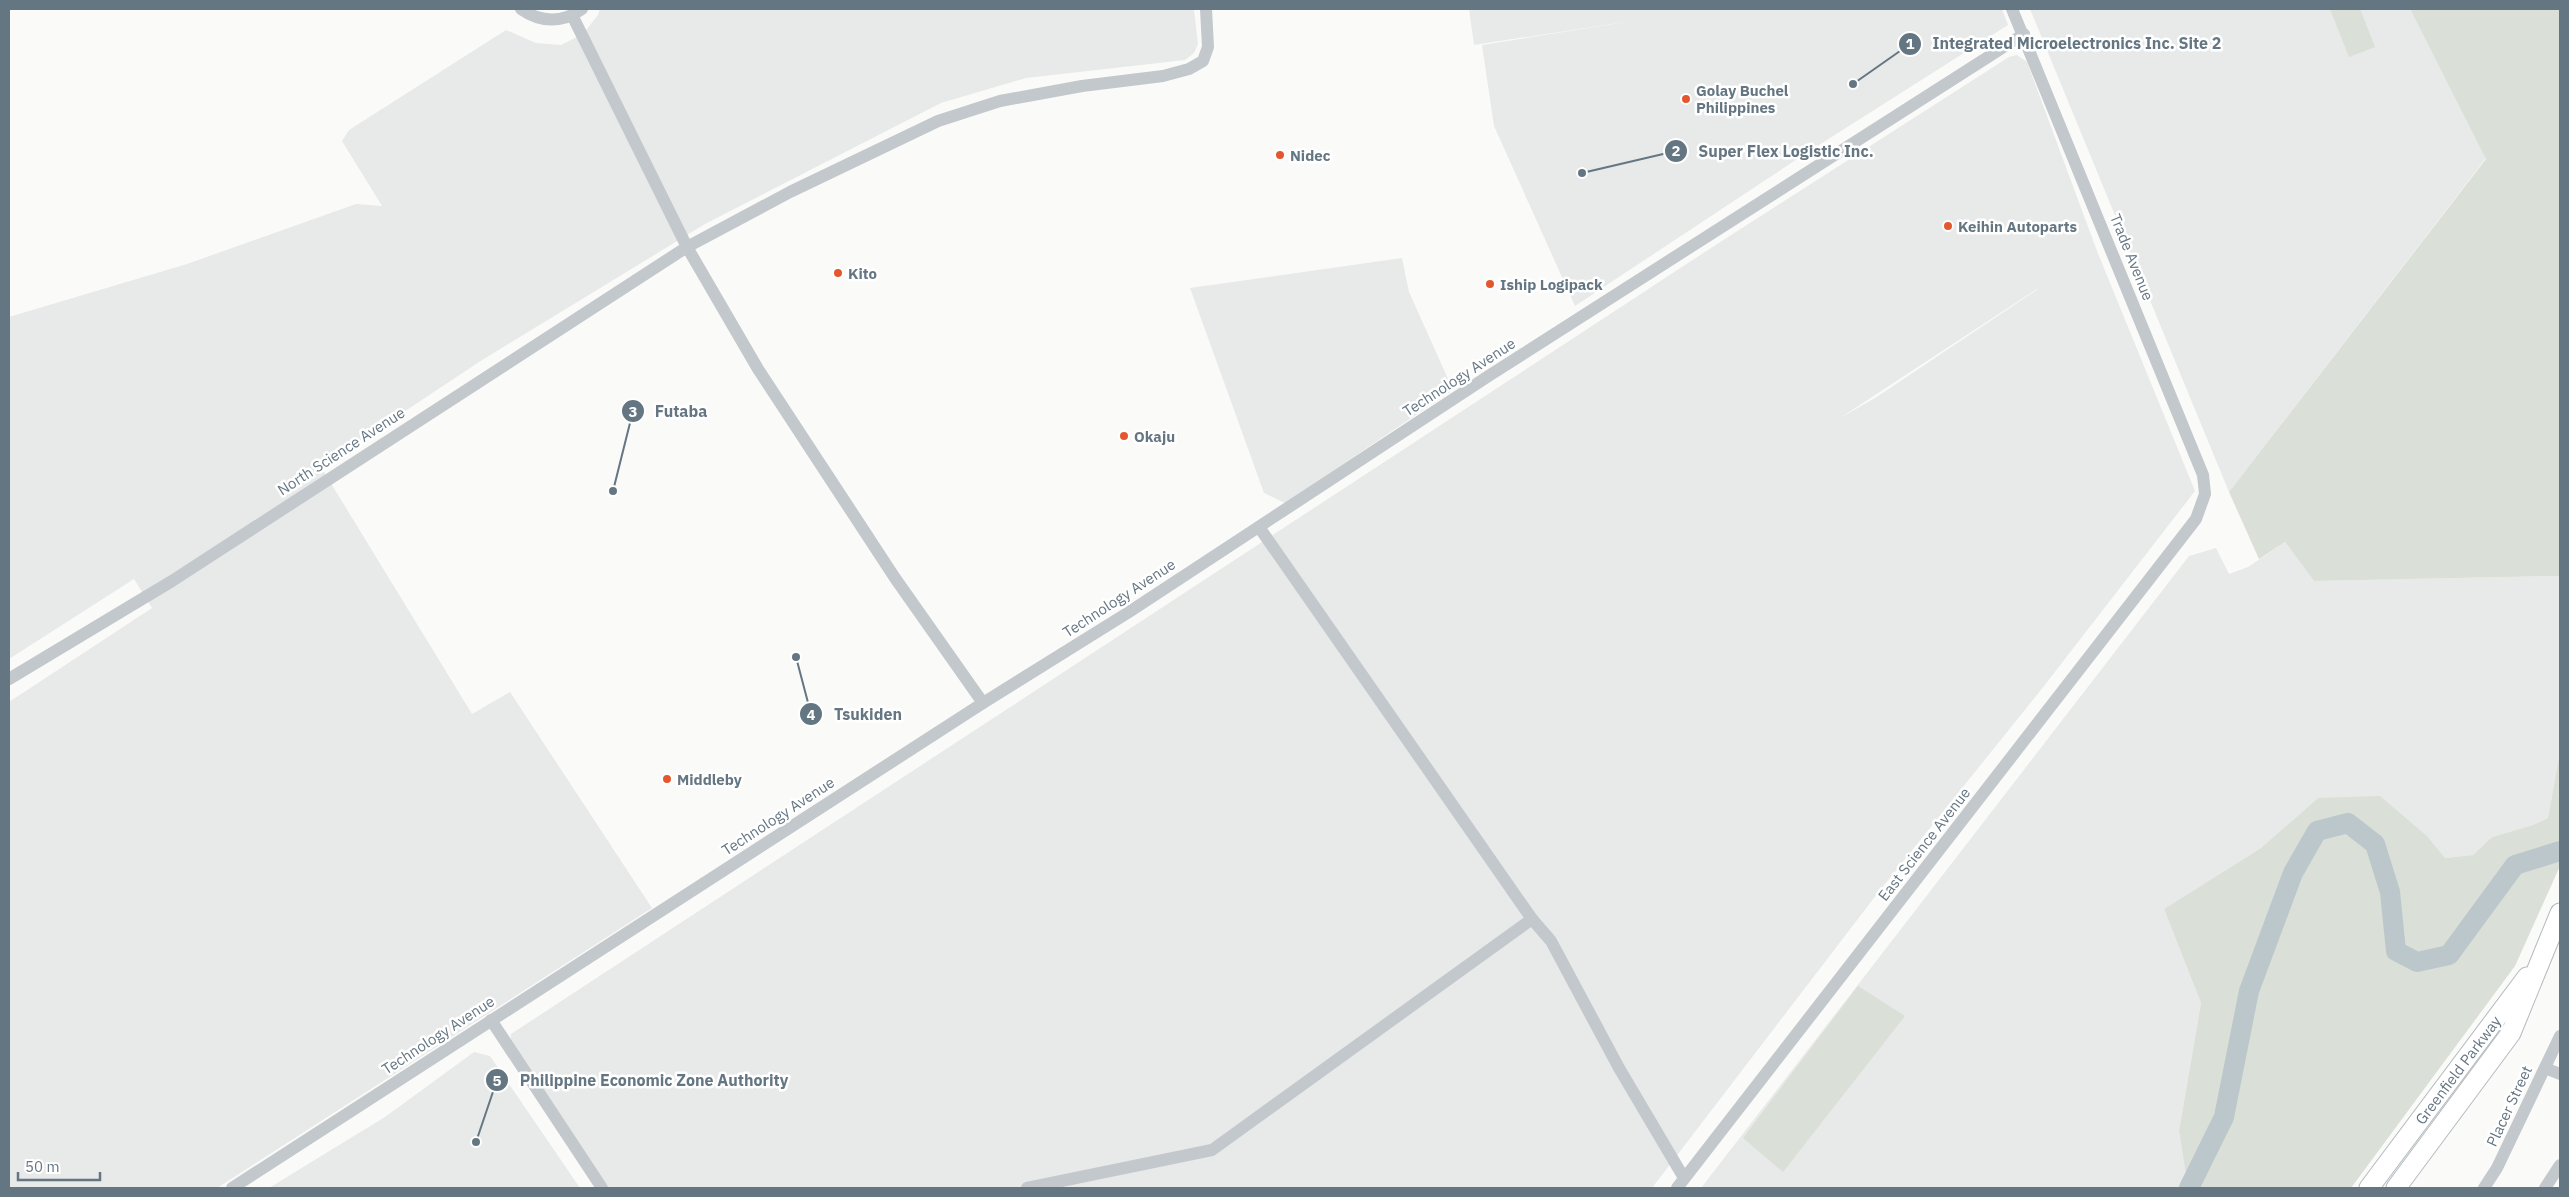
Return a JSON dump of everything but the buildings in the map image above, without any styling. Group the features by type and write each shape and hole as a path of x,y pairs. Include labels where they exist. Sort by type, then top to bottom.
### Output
{"main road":[{"name":"Greenfield Parkway","path":"2396,1188 2511,1032 2560,913"},
{"name":"Greenfield Parkway","path":"2370,1188 2545,952"}],"street":[{"path":"521,9 541,19 553,20 577,12 687,246 758,369 895,578 983,703"},
{"name":"North Science Avenue","path":"9,679 172,581 687,246 790,192 938,121 1000,100 1082,86 1163,76 1189,69 1203,61 1208,47 1206,9"},
{"name":"Trade Avenue","path":"2012,9 2024,34 2202,475 2204,494 2196,519"},
{"name":"Technology Avenue","path":"232,1188 1259,527 1490,375 2024,34"},
{"name":"East Science Avenue","path":"1680,1183 2083,668 2196,519"},
{"path":"1259,527 1532,919 1551,940 1680,1183"},
{"path":"1027,1188 1212,1150 1532,919"},
{"path":"491,1020 602,1188"},
{"name":"Placer Street","path":"2484,1188 2497,1168 2560,1036"},
{"path":"2545,1068 2560,1074"},
{"path":"2545,1188 2560,1165"}],"shaded area":[{"path":"600,9 1194,9 1198,44 1194,53 1185,60 1026,78 941,103 705,224 479,362 321,467 472,714 510,692 652,908 217,1188 9,1188 9,702 152,608 134,579 9,659 9,317 187,264 356,204 382,206 342,141 349,130 506,30 536,43 561,45 583,34 598,15"},
{"path":"1469,9 2002,9 2008,25 1808,152 1575,306 1494,126 1482,45 1638,20 1474,45"},
{"path":"2030,9 2410,9 2486,158 2229,492"},
{"path":"2330,9 2360,9 2375,47 2349,57"},
{"path":"2410,9 2560,9 2560,576 2314,581 2285,542 2259,559 2229,492 2486,159"},
{"path":"2017,55 2027,62 2097,251 2195,491 2044,686 1877,894 1652,1188 609,1188 510,1048 511,1034 1714,246 2009,57","holes":["2038,289 1875,398 1840,418"]},
{"path":"1402,258 1409,292 1453,390 1285,503 1264,493 1190,288"},
{"path":"2285,542 2314,581 2560,576 2560,751 2548,818 2533,825 2492,837 2473,855 2445,858 2428,837 2318,798 2261,848 2164,909 2201,1003 2179,1131 2188,1188 1701,1188 2189,556 2216,548 2229,574 2248,567"},
{"path":"2560,751 2560,866 2515,966 2351,1188 2188,1188 2179,1131 2201,1003 2164,909 2261,848 2318,798 2380,796 2428,837 2445,858 2473,855 2492,837 2533,825 2548,818"},
{"path":"1858,986 1905,1016 1783,1172 1743,1138"},
{"path":"474,1052 490,1056 580,1188 269,1188 385,1117"}],"waterway":[{"path":"2189,1188 2224,1117 2249,991 2293,873 2317,831 2348,823 2375,844 2390,892 2396,951 2417,962 2449,955 2515,865 2560,851"}],"place":[{"name":"Integrated Microelectronics Inc. Site 2","path":"1853,84"},
{"name":"Golay Buchel Philippines","path":"1686,99"},
{"name":"Nidec","path":"1280,155"},
{"name":"Super Flex Logistic Inc.","path":"1582,173"},
{"name":"Keihin Autoparts","path":"1948,226"},
{"name":"Kito","path":"838,273"},
{"name":"Iship Logipack","path":"1490,284"},
{"name":"Okaju","path":"1124,436"},
{"name":"Futaba","path":"613,491"},
{"name":"Tsukiden","path":"796,657"},
{"name":"Middleby","path":"667,779"},
{"name":"Philippine Economic Zone Authority","path":"476,1142"}]}
